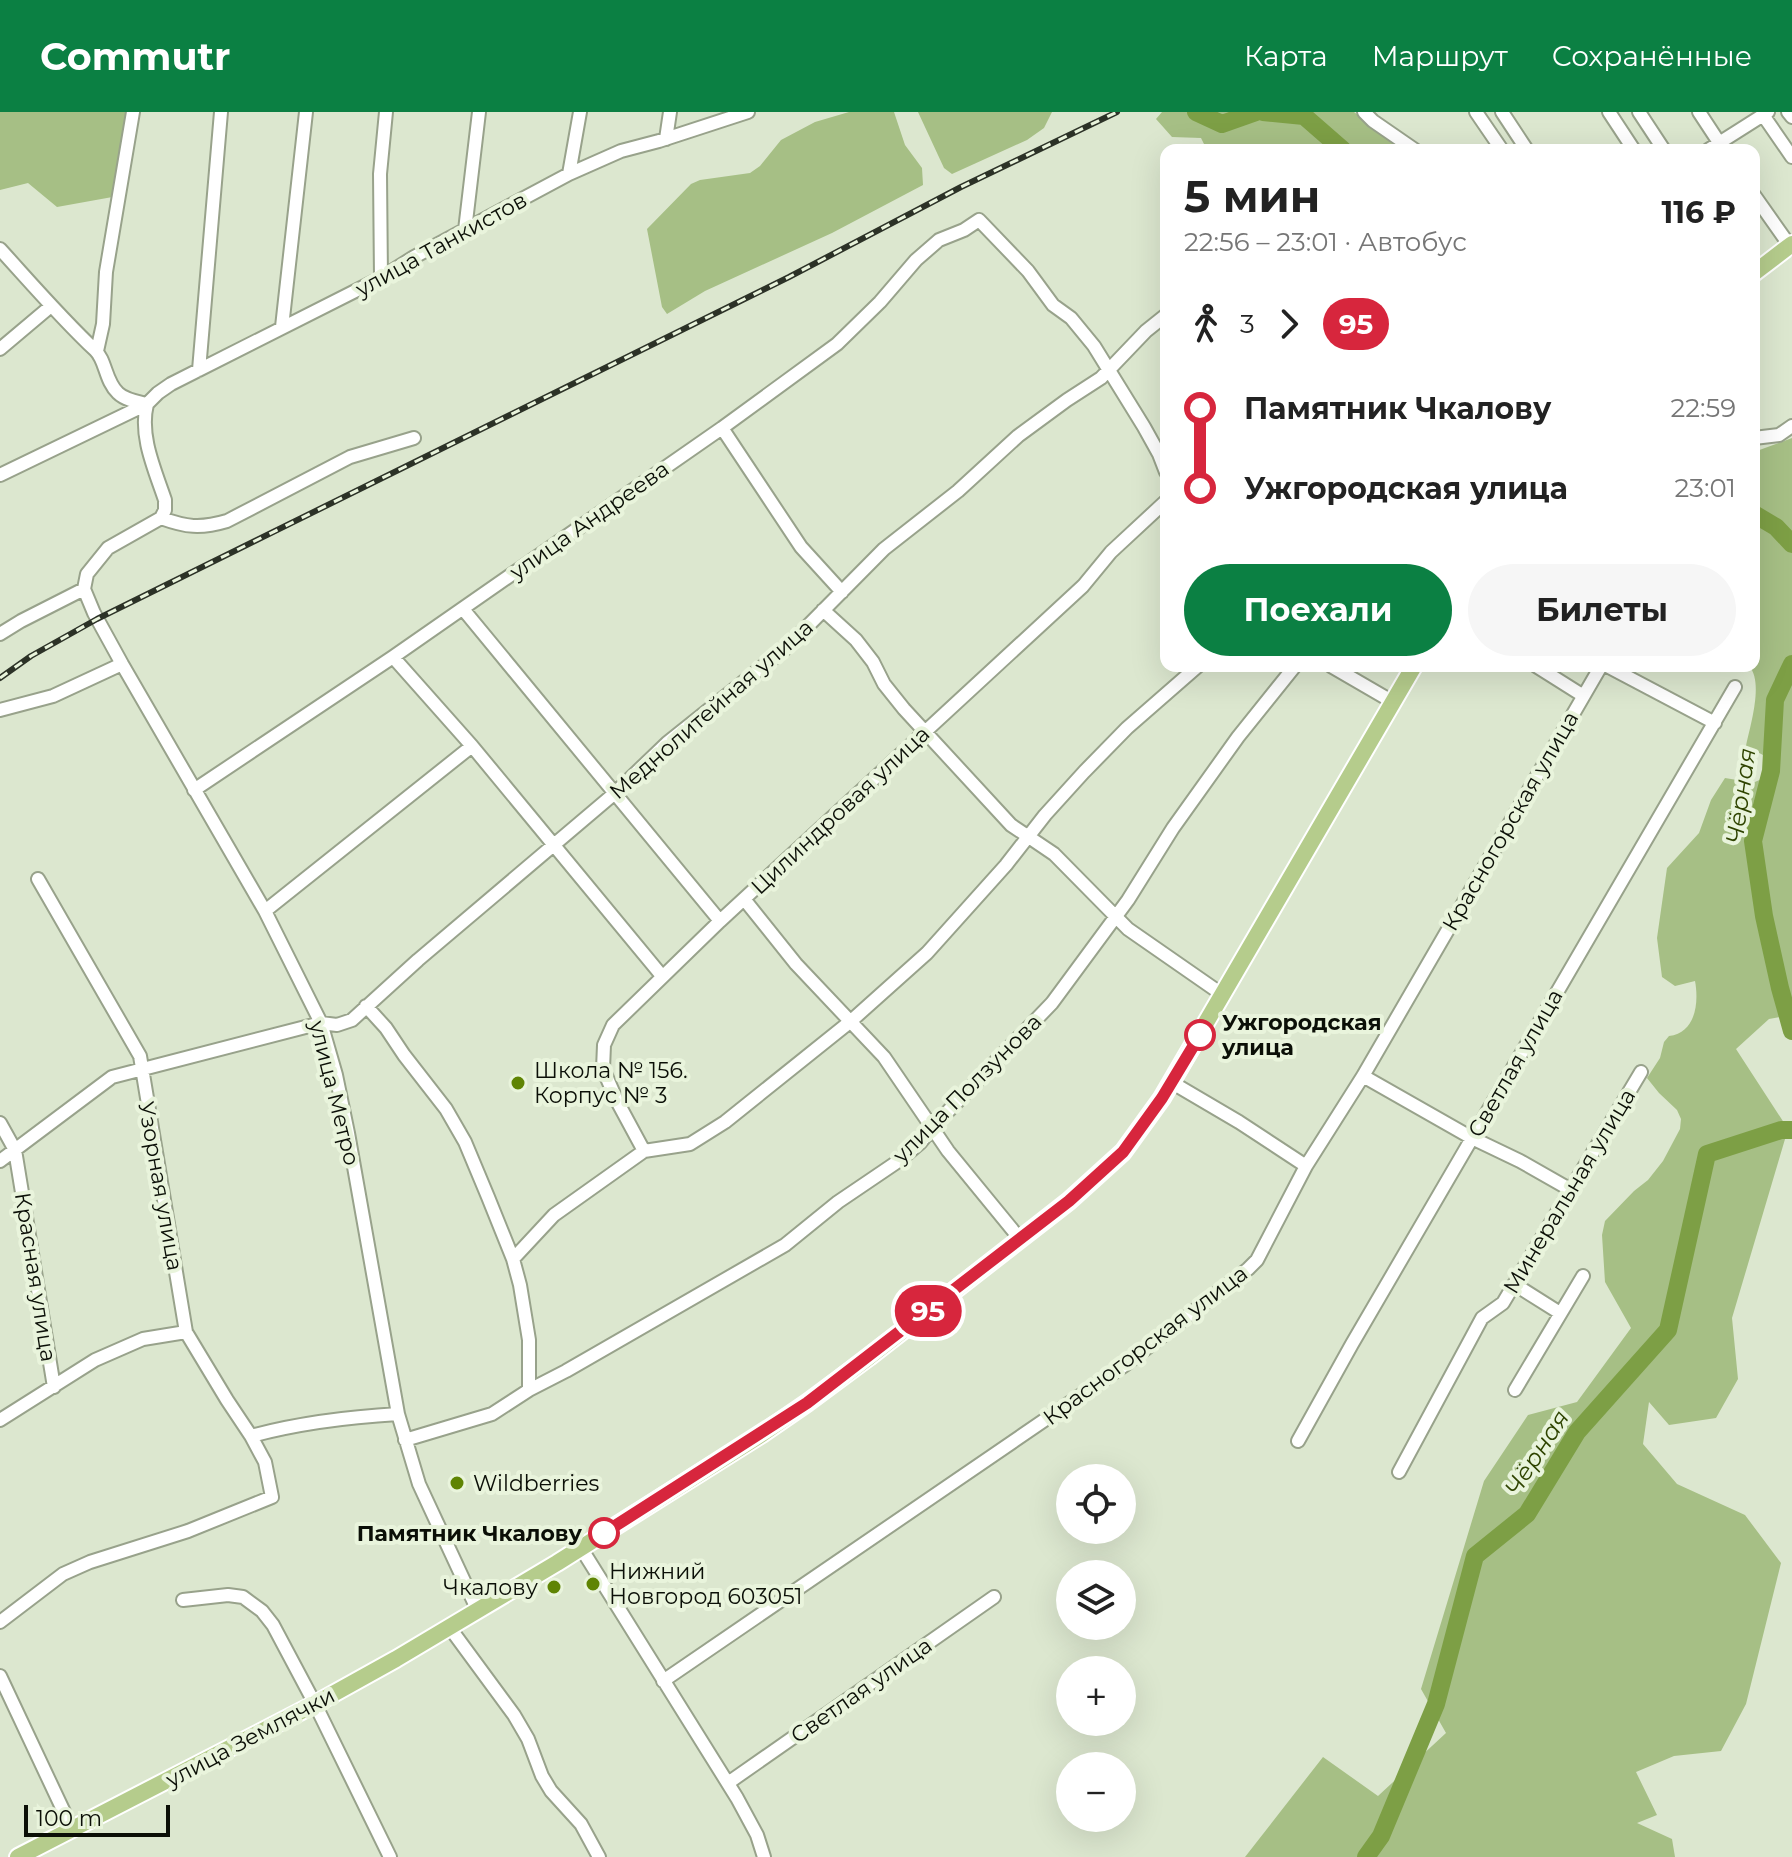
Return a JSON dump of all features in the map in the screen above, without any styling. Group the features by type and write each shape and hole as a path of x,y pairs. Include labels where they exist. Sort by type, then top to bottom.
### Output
{"main road":[{"path":"1760,269 1791,246"},
{"path":"478,1611 807,1403 1069,1201 1123,1152 1171,1082 1410,672"},
{"name":"улица Землячки","path":"18,1857 315,1704 478,1611"}],"street":[{"path":"97,351 103,324 106,272 133,112"},
{"path":"199,370 221,112"},
{"path":"282,327 306,112"},
{"path":"381,278 380,174 386,112"},
{"path":"465,230 479,112"},
{"path":"569,174 580,112"},
{"path":"666,139 670,112"},
{"name":"улица Танкистов","path":"0,475 147,404 171,384 381,278 414,257 569,174 621,151 748,112"},
{"path":"1364,112 1406,144"},
{"path":"1476,112 1498,144"},
{"path":"1502,112 1523,144"},
{"path":"1609,112 1630,144"},
{"path":"1639,112 1660,144"},
{"path":"1699,112 1715,144"},
{"path":"1788,112 1792,117"},
{"path":"1722,144 1762,114 1792,157"},
{"path":"1760,203 1791,246"},
{"name":"улица Андреева","path":"194,790 393,657 722,428 837,344 880,302 916,260 939,240 979,220 1028,271 1053,305 1071,318 1109,371"},
{"path":"0,249 97,351 110,383 121,396 147,404 145,432 165,500 161,518 108,548 87,574 84,589 0,634"},
{"path":"0,349 51,306"},
{"name":"Меднолитейная улица","path":"0,1161 112,1077 321,1023 337,1025 352,1020 556,846 667,743 786,648 884,549 958,491 1018,436 1101,378 1160,320"},
{"path":"1109,371 1160,457"},
{"path":"1760,437 1779,435 1792,426"},
{"path":"722,428 801,547 842,592"},
{"path":"161,518 193,527 208,527 227,521 350,457 414,438"},
{"name":"Цилиндровая улица","path":"644,1151 603,1069 604,1045 613,1025 720,921 1083,586 1111,552 1160,507"},
{"name":"улица Метро","path":"84,589 122,664 265,911 321,1023 348,1133 398,1414 419,1484 478,1611"},
{"path":"463,609 720,921"},
{"path":"823,610 856,640 873,662 884,684 924,733 1011,825 1054,854 1128,929 1223,995"},
{"path":"393,657 472,746 662,976"},
{"path":"0,710 53,696 122,664"},
{"path":"513,1259 554,1215 644,1151 690,1144 725,1122 851,1021 927,953 1084,772 1127,728 1191,672"},
{"name":"улица Ползунова","path":"405,1440 492,1414 785,1245 920,1143 1052,1003 1128,900 1173,828 1238,737 1290,672"},
{"path":"1341,672 1393,702"},
{"path":"1546,672 1582,695"},
{"name":"Красногорская улица","path":"663,1681 1125,1365 1257,1260 1306,1166 1363,1076 1582,695 1599,672"},
{"path":"1616,672 1715,723"},
{"name":"Светлая улица","path":"1298,1441 1735,687"},
{"path":"265,911 472,746"},
{"name":"Узорная улица","path":"0,1622 63,1574 90,1562 188,1531 272,1497 265,1462 186,1332 140,1056 38,879"},
{"path":"744,899 796,964 884,1057 948,1151 1020,1239"},
{"path":"366,1006 446,1109 465,1142 513,1259 520,1285 529,1340 529,1390"},
{"name":"Минеральная улица","path":"1399,1472 1482,1318 1503,1303 1641,1072"},
{"path":"1363,1076 1571,1190"},
{"path":"1171,1082 1306,1166"},
{"name":"Красная улица","path":"0,1123 15,1150 54,1387"},
{"path":"1515,1390 1583,1276"},
{"path":"1514,1284 1560,1313"},
{"path":"0,1420 95,1360 143,1339 186,1332"},
{"path":"251,1436 352,1417 398,1414"},
{"path":"581,1548 728,1783 757,1835 764,1857"},
{"path":"183,1600 228,1595 243,1597 254,1603 273,1625 390,1857"},
{"name":"Светлая улица","path":"728,1783 994,1597"},
{"path":"450,1628 514,1715 528,1739 542,1776 551,1791 581,1824 599,1857"},
{"path":"0,1676 72,1829"}],"green space":[{"path":"0,112 134,112 118,196 57,207 28,183 0,190"},
{"path":"849,112 894,112 905,145 922,168 923,185 832,233 705,291 667,314 662,307 647,229 691,184 750,173 760,166 781,140 815,122"},
{"path":"918,112 1052,112 1044,128 1027,140 952,174 944,168"},
{"path":"1162,112 1354,112 1395,144 1204,144 1201,138 1172,137 1156,119"},
{"path":"1792,438 1792,1015 1769,1019 1736,1049 1788,1129 1732,1318 1738,1379 1716,1418 1669,1425 1649,1402 1643,1444 1677,1484 1745,1515 1781,1563 1746,1704 1721,1751 1674,1756 1636,1772 1657,1815 1637,1823 1672,1839 1675,1857 1245,1857 1323,1757 1378,1796 1446,1733 1421,1689 1484,1481 1528,1415 1577,1402 1631,1328 1605,1282 1602,1235 1605,1221 1648,1180 1663,1161 1680,1129 1681,1119 1677,1110 1647,1078 1660,1058 1664,1042 1669,1036 1685,1029 1696,1007 1695,981 1675,986 1662,977 1657,938 1667,868 1699,833 1711,800 1725,778 1737,780 1746,786 1766,777 1763,755 1746,746 1756,693 1752,672 1760,672 1760,450"}],"waterway":[{"name":"Чёрная","path":"1196,112 1222,124 1256,112"},
{"name":"Чёрная","path":"1263,112 1304,116 1336,144"},
{"name":"Чёрная","path":"1760,518 1776,527 1792,544"},
{"name":"Чёрная","path":"1792,664 1775,700 1771,771 1753,841 1764,916 1792,1031"},
{"name":"Чёрная","path":"1366,1857 1381,1836 1436,1704 1475,1556 1527,1514 1577,1432 1668,1330 1707,1154 1781,1130 1792,1130"}],"railway":[{"path":"0,678 31,656 97,619 1117,112"}],"bus line":[{"name":"95","path":"604,1533 807,1403 1069,1201 1123,1152 1162,1098 1200,1035"}],"place":[{"name":"Ужгородская улица","path":"1200,1035"},
{"name":"Школа № 156. Корпус № 3","path":"518,1083"},
{"name":"Wildberries","path":"457,1483"},
{"name":"Памятник Чкалову","path":"604,1533"},
{"name":"Нижний Новгород 603051","path":"593,1584"},
{"name":"Чкалову","path":"554,1587"}]}
